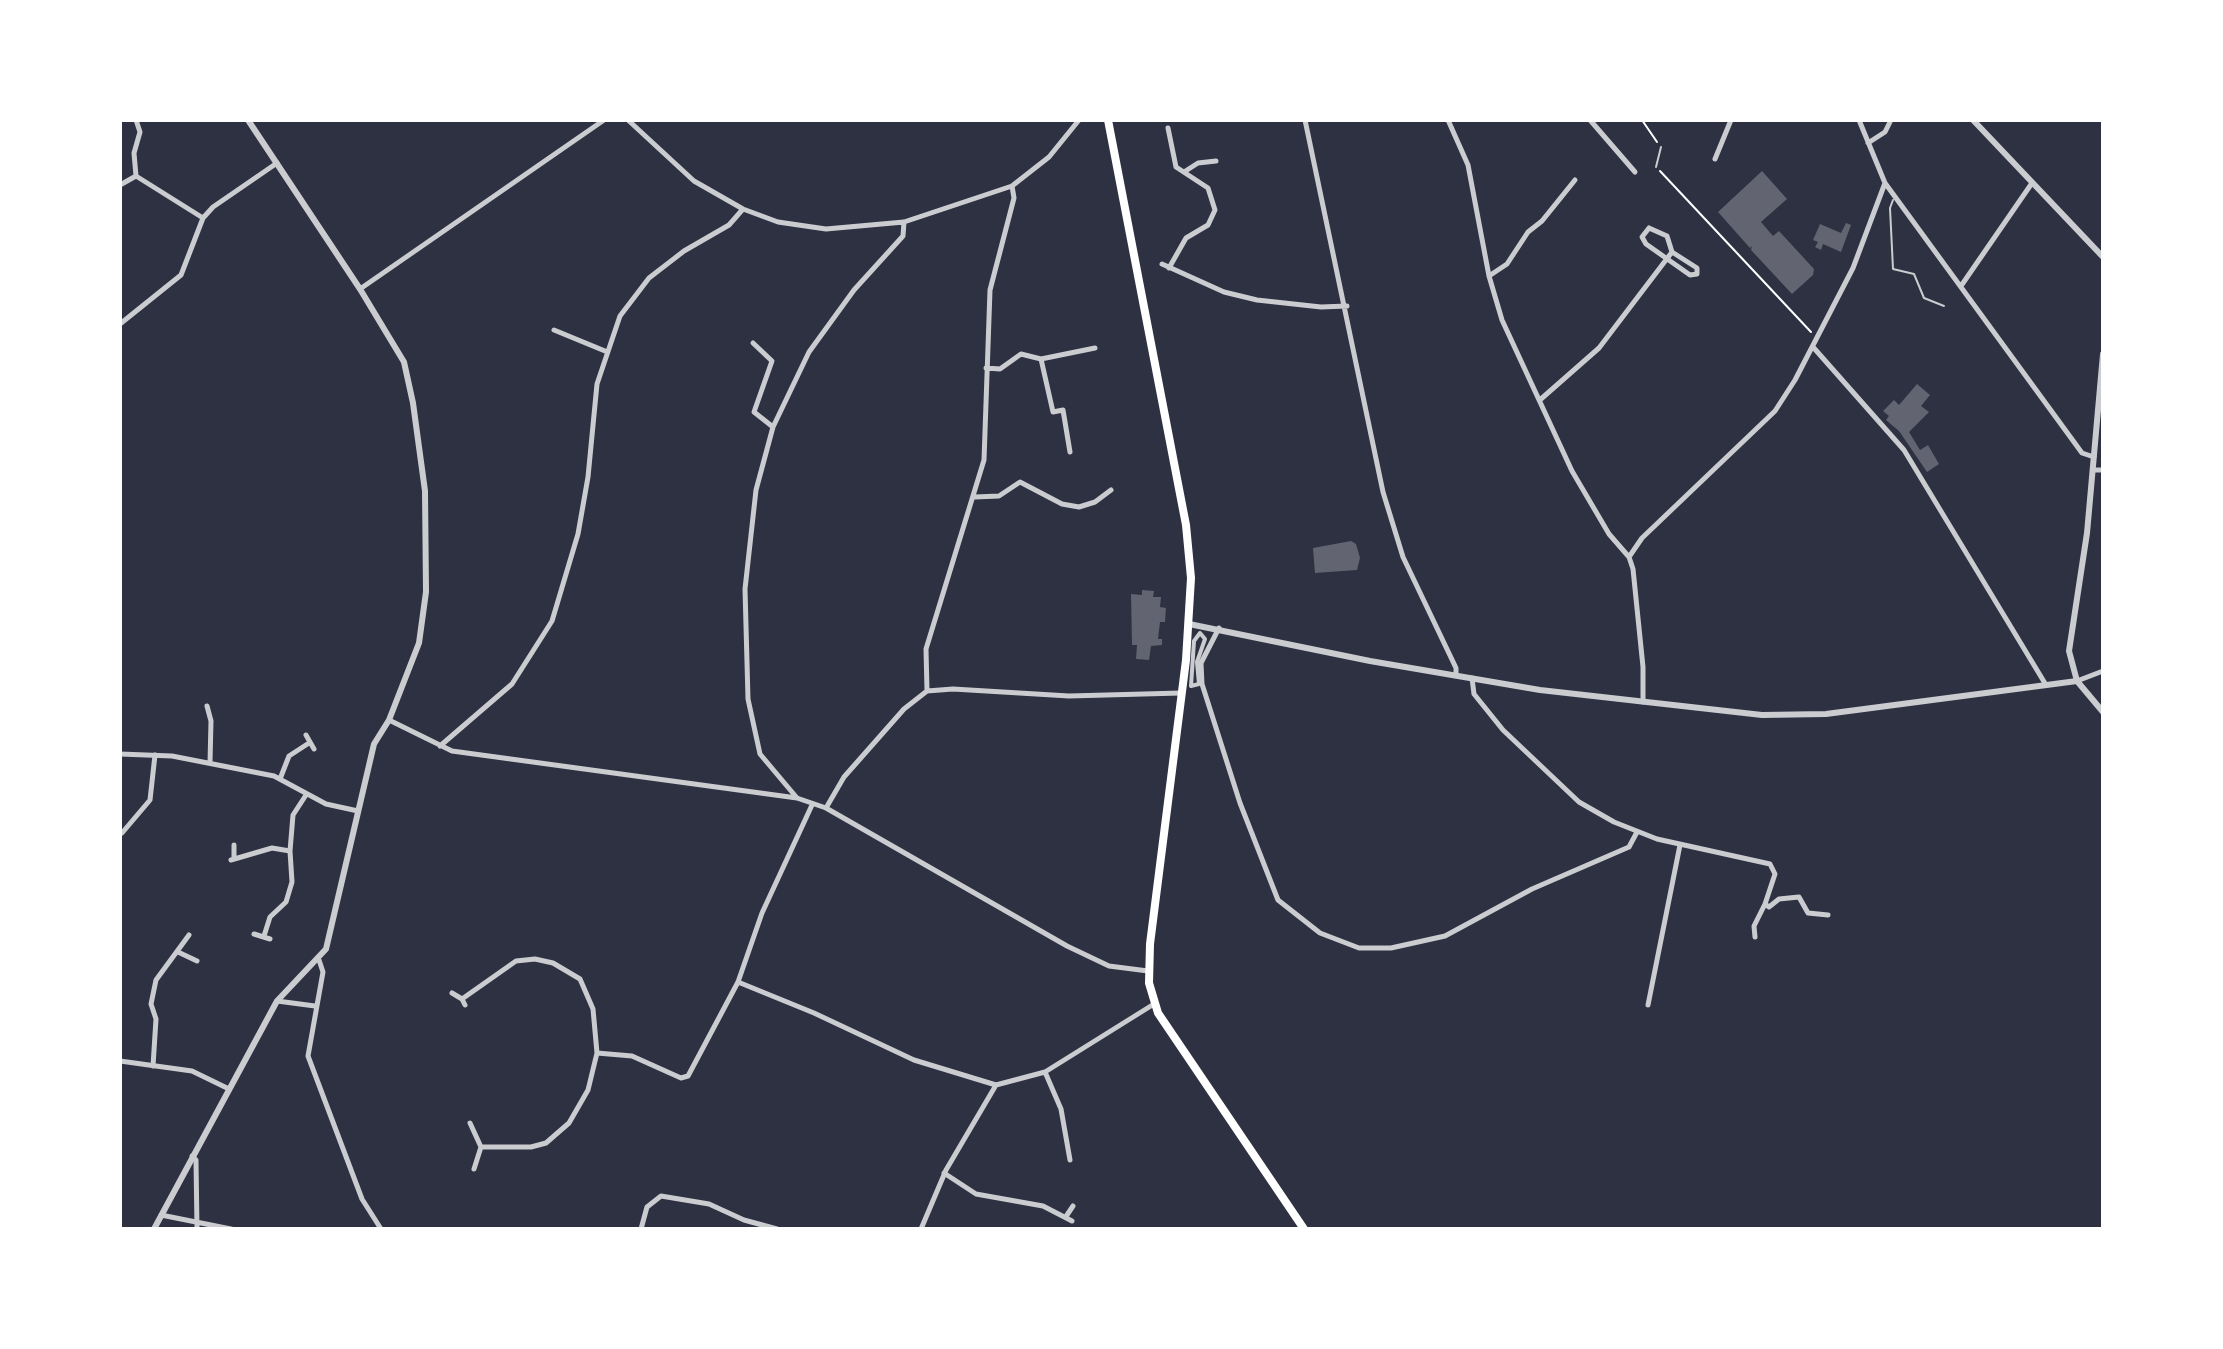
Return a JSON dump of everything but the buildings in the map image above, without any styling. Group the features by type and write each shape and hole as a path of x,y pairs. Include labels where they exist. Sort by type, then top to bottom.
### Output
{"highway":[{"path":"1108,120 1186,525 1191,578 1183,693 1148,971 1154,1004 1187,1059 1304,1229"}],"street":[{"path":"136,120 140,132 134,153 136,176"},
{"path":"154,1229 277,1001 319,960 330,938 375,738 389,720 423,624 428,554 425,491 416,417 404,362 360,289 248,120"},
{"path":"360,289 604,120"},
{"path":"628,120 694,181 743,209 778,222 826,229 904,222 1012,186 1049,157 1079,120"},
{"path":"1305,120 1347,306 1383,492 1403,557 1456,668 1456,675"},
{"path":"1448,120 1468,165 1489,276 1502,320 1572,471 1609,534 1629,557 1643,667 1643,702"},
{"path":"1590,120 1635,172"},
{"path":"1715,159 1731,120"},
{"path":"1859,120 1885,183 2082,453 2095,457"},
{"path":"1868,143 1885,132 1891,120"},
{"path":"1973,120 2103,257"},
{"path":"1168,128 1175,165 1210,189 1214,215 1208,225 1186,238 1169,268"},
{"path":"1184,172 1198,163 1216,161"},
{"path":"120,324 181,275 203,218 277,163"},
{"path":"120,185 136,176"},
{"path":"136,176 203,218"},
{"path":"1489,276 1507,264 1528,232 1542,221 1575,180"},
{"path":"1629,557 1642,538 1775,411 1818,338 1853,268 1885,183"},
{"path":"1961,286 2032,183"},
{"path":"927,691 926,649 984,460 990,290 1014,198 1012,186"},
{"path":"440,746 512,684 552,621 578,534 588,477 592,411 605,351 620,316 649,278 684,251 738,218 743,209"},
{"path":"797,798 766,764 754,739 745,660 745,589 756,490 773,427 809,352 854,290 903,236 904,222"},
{"path":"1653,228 1663,233 1672,252 1697,268 1697,274 1690,275 1665,259 1643,240 1646,231 1653,228"},
{"path":"1541,399 1599,348 1672,252"},
{"path":"1162,264 1224,292 1257,300 1321,307 1347,306"},
{"path":"554,330 605,351"},
{"path":"753,343 772,361 754,412 773,427"},
{"path":"1813,347 1904,450 2046,685"},
{"path":"986,368 1000,369 1021,354 1041,359 1095,348"},
{"path":"2103,354 2094,470 2069,642 2071,666 2077,681 2103,712"},
{"path":"1041,359 1053,412 1063,410 1070,452"},
{"path":"2094,470 2103,470"},
{"path":"975,497 999,496 1020,482 1062,504 1079,507 1095,502 1111,490"},
{"path":"1189,624 1472,678 1762,715 1826,714 2077,681 2103,671"},
{"path":"1219,628 1204,654 1202,684 1240,803 1278,900 1320,933 1359,948 1391,948 1445,936 1532,889 1629,847 1637,832"},
{"path":"1200,633 1205,639 1197,662 1199,684 1190,685 1194,641 1200,633"},
{"path":"1472,678 1474,694 1536,765 1579,802 1637,832 1680,845 1770,864 1775,874 1754,926 1755,937"},
{"path":"826,808 844,777 904,709 927,691 1183,693"},
{"path":"207,706 211,721 210,763"},
{"path":"389,720 440,746 487,756 797,798 826,808 1077,951 1124,970 1148,971"},
{"path":"306,735 314,749"},
{"path":"280,779 289,756 309,743"},
{"path":"120,754 155,755 210,763 280,779 326,804 358,811"},
{"path":"122,833 150,800 155,755"},
{"path":"254,934 267,937 270,917 286,902 292,882 290,851 293,815 306,795"},
{"path":"597,1053 632,1056 686,1078 696,1065 738,982 762,913 812,805"},
{"path":"234,845 232,859 272,848 290,851"},
{"path":"1648,1005 1680,845"},
{"path":"1765,904 1769,907 1779,899 1799,897 1808,913 1828,915"},
{"path":"153,1066 156,1019 151,1004 156,980 189,935"},
{"path":"178,952 197,961"},
{"path":"452,993 463,1002 516,961 535,959 553,963 580,979 589,993 597,1053 580,1107 546,1143 531,1147 481,1147"},
{"path":"319,960 323,972 308,1056 362,1199 381,1229"},
{"path":"738,982 814,1013 914,1060 996,1085 1045,1072 1154,1004"},
{"path":"277,1001 315,1006"},
{"path":"120,1061 192,1071 229,1089"},
{"path":"1045,1072 1061,1109 1070,1160"},
{"path":"921,1229 944,1173 996,1085"},
{"path":"470,1123 481,1147 474,1169"},
{"path":"191,1156 196,1160 197,1226"},
{"path":"944,1173 976,1194 1043,1206 1069,1218 1073,1206"},
{"path":"641,1229 647,1207 661,1196 709,1204 744,1220 777,1229"},
{"path":"161,1215 197,1226 231,1229"}],"lane":[{"path":"1656,167 1661,147"},
{"path":"1895,195 1890,208 1893,269 1914,274 1924,298 1944,306"}],"path":[{"path":"1642,120 1661,147"},
{"path":"1656,167 1818,338"}]}
